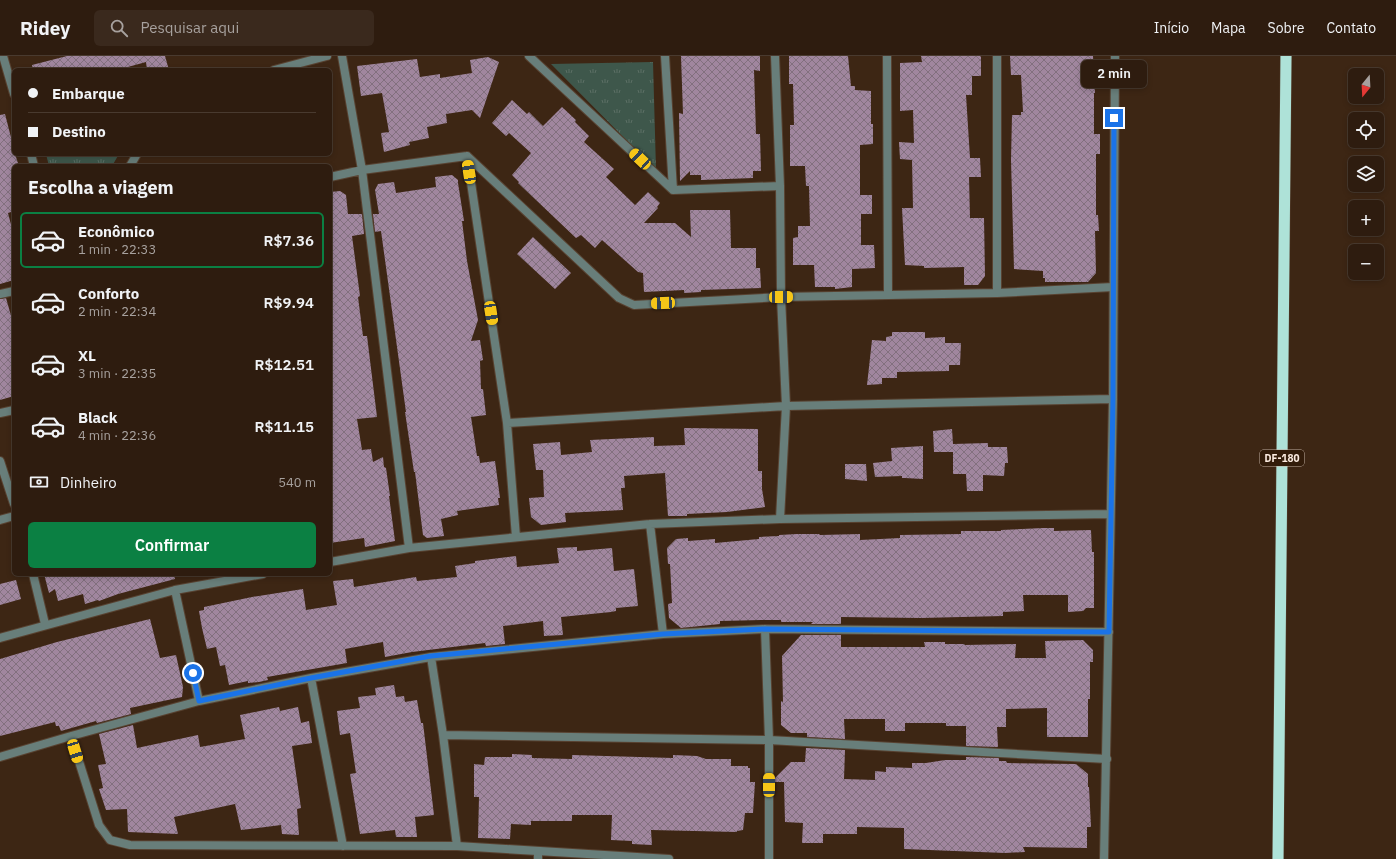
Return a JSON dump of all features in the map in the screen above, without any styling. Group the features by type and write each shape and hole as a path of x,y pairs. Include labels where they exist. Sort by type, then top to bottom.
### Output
{"highway":[{"name":"DF-180","path":"1278,859 1286,56"}],"street":[{"path":"3,56 12,87"},
{"path":"282,68 327,56"},
{"path":"342,56 362,170 409,548"},
{"path":"529,56 673,190 780,186"},
{"path":"665,56 673,190"},
{"path":"775,56 780,186 781,297 786,406 780,519"},
{"path":"886,56 888,294"},
{"path":"997,56 998,293"},
{"path":"1104,859 1113,399 1115,56"},
{"path":"332,177 362,170 467,156"},
{"path":"467,156 619,298 634,305 781,297 998,293 1113,287"},
{"path":"467,156 507,422 516,538"},
{"path":"0,294 12,291"},
{"path":"507,422 786,406 1113,399"},
{"path":"0,413 12,410"},
{"path":"0,461 12,498"},
{"path":"332,562 409,548 650,524 780,519 1110,514"},
{"path":"0,520 12,517"},
{"path":"650,524 663,634"},
{"path":"34,576 46,624"},
{"path":"0,638 46,624 175,590 252,576"},
{"path":"175,590 199,701"},
{"path":"0,757 199,701 311,678 431,656 663,634 765,629 1109,632"},
{"path":"765,629 769,740 769,859"},
{"path":"431,656 457,846"},
{"path":"311,678 343,846"},
{"path":"443,735 769,740 1107,759"},
{"path":"71,736 99,825 110,840 130,844 457,846 538,856 670,859"}],"green space":[{"path":"653,62 656,170 551,64"},
{"path":"46,156 118,156 113,164 48,164"}],"building":[{"path":"67,56 165,56 168,68 147,68 146,62 124,68 33,68 32,65"},
{"path":"681,56 760,56 760,71 754,70 756,134 760,134 761,171 753,171 753,178 701,180 701,175 690,175 690,171 680,181 679,113 683,114"},
{"path":"789,56 848,56 851,86 855,86 855,90 871,91 871,124 873,124 873,144 860,145 860,195 872,195 872,214 861,214 861,245 874,245 875,268 852,269 852,287 835,289 835,287 815,287 814,265 793,265 793,238 798,237 798,226 810,226 809,186 806,186 805,166 790,166 790,125 794,125 793,84 789,84"},
{"path":"921,56 981,57 981,76 972,76 972,95 966,95 970,158 980,158 981,177 969,177 970,218 984,218 985,276 978,285 964,285 964,267 924,268 924,266 905,265 902,208 913,208 912,160 900,159 899,142 914,143 913,110 900,111 900,63 922,62"},
{"path":"1010,56 1093,56 1095,93 1094,134 1100,134 1100,154 1096,154 1096,215 1098,215 1099,231 1095,231 1096,273 1088,282 1045,282 1045,278 1043,278 1043,271 1014,269 1011,160 1012,115 1021,115 1021,112 1023,112 1021,75 1011,75"},
{"path":"488,57 499,62 480,118 472,110 446,114 447,123 427,127 429,138 409,142 410,145 384,152 381,133 389,132 382,93 361,96 357,66 417,59 420,77 440,74 440,78 472,73 470,60"},
{"path":"512,100 527,114 529,112 543,126 562,107 576,120 575,122 589,136 584,142 614,169 606,177 635,205 648,192 660,203 657,207 658,208 644,223 675,223 691,237 690,210 730,210 731,248 756,248 756,268 760,268 761,288 701,290 701,292 684,293 684,290 644,292 643,273 638,272 602,240 595,248 581,235 576,238 518,183 519,182 512,175 531,153 509,133 506,136 492,123"},
{"path":"5,114 12,141 12,156 16,156 18,164 12,164 12,212 8,213 12,228 12,281 0,284 0,115"},
{"path":"452,175 458,180 464,221 462,221 467,261 478,320 471,341 480,340 483,360 480,361 481,389 483,389 486,415 471,417 477,456 479,456 480,463 495,461 500,498 498,498 499,505 457,511 458,515 441,519 444,536 427,538 423,535 381,231 375,232 373,214 379,214 375,190 378,184 394,182 396,193 436,187 435,177"},
{"path":"340,191 346,195 348,214 362,214 364,234 352,236 360,296 358,297 363,336 367,336 377,417 357,419 362,450 371,449 373,462 383,457 390,496 395,541 365,547 364,538 332,543 332,192"},
{"path":"533,237 571,273 555,289 517,254"},
{"path":"6,298 12,319 12,397 0,400 0,299"},
{"path":"892,332 925,332 925,338 945,337 945,343 961,343 960,365 949,365 949,371 897,372 897,378 882,378 882,384 867,385 872,340 886,341 886,337 892,336"},
{"path":"684,428 758,429 758,471 762,471 762,489 765,507 727,512 687,514 687,516 668,516 665,473 624,476 625,488 621,488 623,510 565,513 566,522 541,525 531,517 529,498 544,497 543,470 536,470 533,444 560,442 561,455 592,452 590,440 654,437 654,446 685,445"},
{"path":"952,429 953,444 988,443 988,447 1007,447 1008,463 1005,463 1004,476 983,475 983,491 967,491 966,474 953,474 953,452 934,452 933,431"},
{"path":"923,446 923,479 902,478 902,476 875,477 873,463 892,461 891,448"},
{"path":"845,464 866,464 867,481 845,479"},
{"path":"1054,528 1054,531 1091,530 1092,552 1094,552 1094,608 1086,608 1083,611 1068,612 1068,595 1023,595 1024,611 1003,612 1003,616 921,618 841,617 841,624 781,622 781,620 720,621 720,624 681,628 669,618 668,604 672,603 670,564 668,564 667,548 676,539 688,538 688,541 715,539 715,543 759,539 759,537 779,535 860,534 860,540 900,538 900,535 961,534 961,531 1001,531"},
{"path":"577,547 577,551 612,548 614,571 634,569 638,606 616,608 616,611 611,612 561,617 563,635 544,636 543,621 503,626 505,644 486,646 485,643 412,652 385,657 383,642 345,649 347,663 267,677 268,680 259,682 248,683 248,681 229,685 225,665 220,666 216,647 207,649 199,611 204,610 204,607 252,597 303,589 306,610 337,605 333,581 353,579 354,587 416,577 417,581 457,577 455,566 475,563 475,561 516,556 517,567 559,563 557,548"},
{"path":"45,576 174,576 175,579 85,604 83,594 58,601 55,589 49,593"},
{"path":"16,580 21,599 0,605 0,584"},
{"path":"150,619 160,658 176,655 183,687 182,697 130,708 131,714 97,723 96,721 61,731 59,726 56,726 55,722 0,736 0,659 57,642"},
{"path":"801,635 841,635 841,647 925,647 924,642 945,642 945,644 965,644 964,645 1016,644 1015,658 1046,658 1045,641 1083,640 1093,650 1093,662 1090,662 1088,737 1047,737 1047,708 1006,709 1006,727 997,727 998,747 966,746 966,726 946,726 946,723 905,723 905,731 885,731 885,719 844,719 845,739 807,737 807,733 791,733 781,725 781,701 783,702 782,656"},
{"path":"394,685 396,697 404,696 405,702 417,700 421,723 423,723 434,815 415,817 417,837 396,837 395,830 360,834 350,774 356,773 350,733 340,735 337,711 360,708 358,697 376,695 375,688"},
{"path":"279,707 280,711 298,707 301,723 309,721 312,743 292,746 301,808 297,809 299,835 282,834 281,825 241,830 235,804 174,817 178,834 128,832 127,809 106,810 99,789 103,788 98,765 106,764 99,734 133,725 137,748 198,735 200,747 245,739 240,715"},
{"path":"806,748 845,750 844,779 875,780 875,771 886,772 886,767 912,768 912,763 966,760 966,757 999,758 999,761 1006,761 1007,763 1076,764 1088,774 1091,827 1087,827 1087,848 1023,847 1025,852 1005,853 904,849 904,828 857,827 857,834 823,834 823,843 802,843 803,823 785,822 784,782 774,782 774,779 791,762 805,762"},
{"path":"512,754 532,755 532,758 572,759 572,755 673,758 673,755 697,756 706,759 731,759 731,766 748,766 748,768 750,768 750,782 755,782 753,813 745,813 743,830 737,832 651,830 652,845 632,844 632,841 611,840 612,815 572,815 572,821 531,821 531,825 511,824 510,839 478,838 479,797 474,797 474,764 484,765 485,757 512,757"}],"route":[{"path":"193,673 199,701 311,678 431,656 663,634 765,629 1109,632 1113,399 1114,118"}]}
